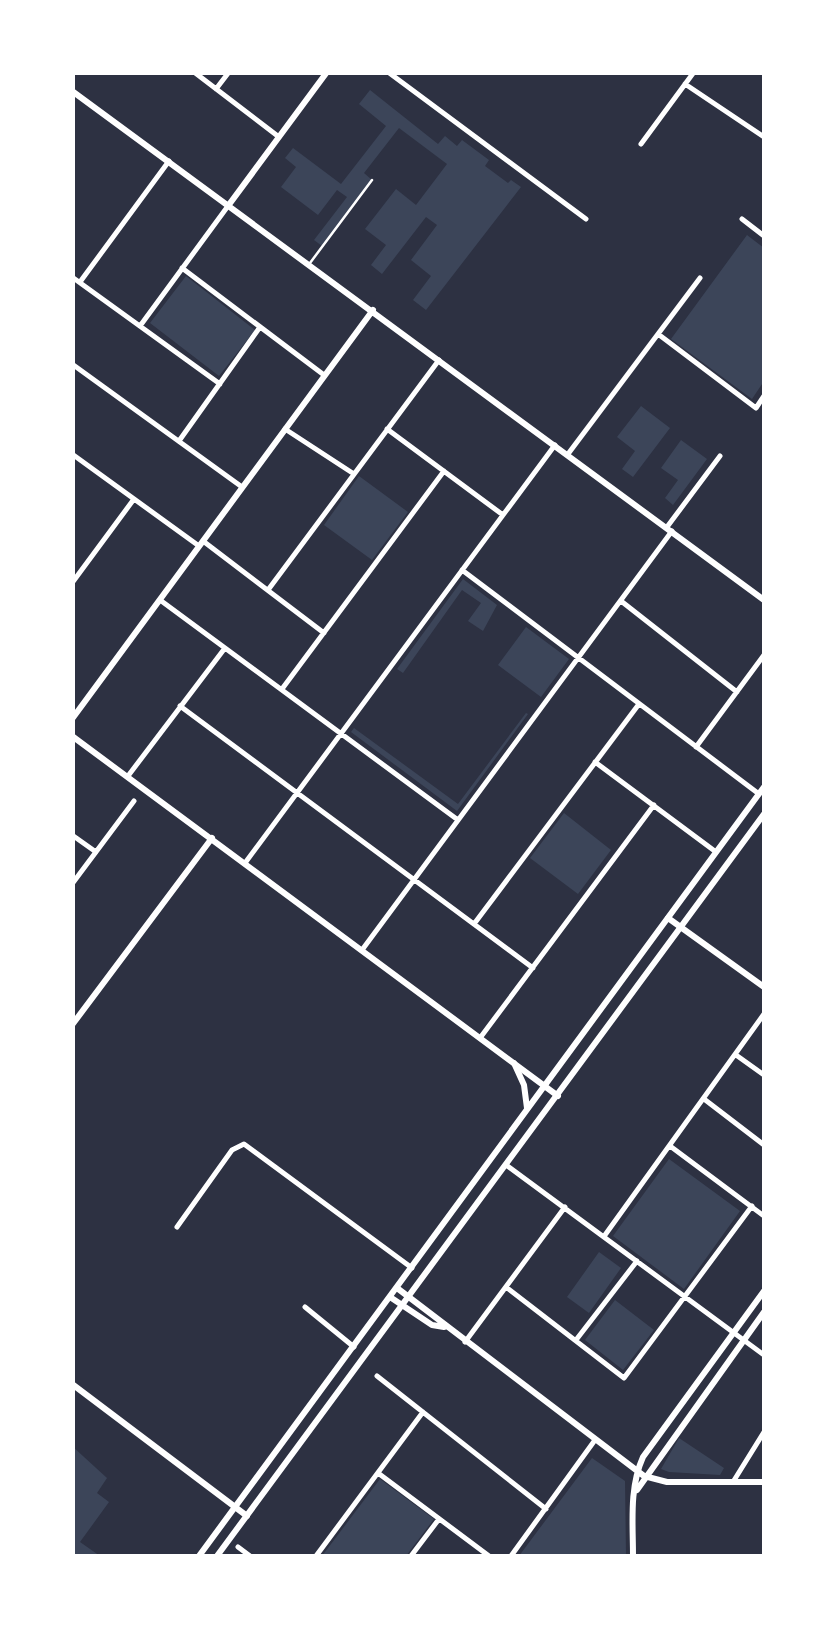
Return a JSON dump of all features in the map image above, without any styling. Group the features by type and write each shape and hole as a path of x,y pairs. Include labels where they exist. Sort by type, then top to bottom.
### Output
{"street":[{"path":"194,72 279,137"},
{"path":"216,89 229,72"},
{"path":"140,326 327,72"},
{"path":"388,72 586,219"},
{"path":"641,144 694,72"},
{"path":"685,84 764,136"},
{"path":"72,91 764,600"},
{"path":"80,282 169,161"},
{"path":"742,219 764,236"},
{"path":"182,268 324,376"},
{"path":"72,277 220,384"},
{"path":"568,454 700,278"},
{"path":"72,719 372,310"},
{"path":"178,441 260,327"},
{"path":"658,334 756,408 764,396"},
{"path":"268,590 440,358"},
{"path":"72,364 242,488"},
{"path":"286,429 354,474"},
{"path":"387,429 503,515"},
{"path":"245,863 555,444"},
{"path":"72,454 324,632"},
{"path":"362,950 578,658 720,456"},
{"path":"281,690 444,471"},
{"path":"72,583 134,499"},
{"path":"199,1556 762,790 696,747 462,570"},
{"path":"160,600 458,820"},
{"path":"620,600 738,692"},
{"path":"128,776 224,648"},
{"path":"696,747 764,655"},
{"path":"474,924 638,704"},
{"path":"180,706 533,968"},
{"path":"72,736 558,1096"},
{"path":"595,762 716,852"},
{"path":"72,884 134,801"},
{"path":"480,1038 654,805"},
{"path":"217,1556 764,814"},
{"path":"72,835 96,852"},
{"path":"74,1022 212,838"},
{"path":"668,918 764,987"},
{"path":"605,1235 764,1014"},
{"path":"736,1055 764,1075"},
{"path":"514,1064 524,1085 528,1108"},
{"path":"704,1098 764,1145"},
{"path":"177,1227 240,1144 249,1146 412,1268"},
{"path":"670,1146 764,1216"},
{"path":"506,1165 764,1355"},
{"path":"506,1287 624,1378 752,1206"},
{"path":"465,1342 565,1208"},
{"path":"576,1340 637,1261"},
{"path":"397,1288 641,1474 667,1482 764,1482"},
{"path":"633,1556 633,1500 643,1456 764,1292"},
{"path":"390,1296 432,1325 445,1328"},
{"path":"305,1308 354,1346"},
{"path":"641,1474 764,1312"},
{"path":"377,1376 546,1508"},
{"path":"72,1384 247,1516"},
{"path":"316,1556 423,1412"},
{"path":"733,1482 764,1432"},
{"path":"511,1556 596,1440"},
{"path":"378,1473 489,1556"},
{"path":"411,1556 439,1519"},
{"path":"238,1547 250,1556"}],"lane":[{"path":"310,264 372,180"}],"shaded area":[{"path":"370,90 438,144 445,136 457,146 462,140 489,160 485,166 508,183 511,180 521,187 426,310 413,300 431,276 411,260 437,225 426,217 382,274 371,265 386,245 365,229 396,189 416,205 447,164 399,128 364,173 372,180 322,246 314,240 347,197 337,190 318,215 281,187 296,167 285,158 293,148 341,184 386,126 359,104"},
{"path":"747,235 764,248 764,381 752,399 671,339"},
{"path":"186,276 255,330 219,376 150,323"},
{"path":"641,406 670,428 633,477 622,469 635,451 617,437"},
{"path":"681,440 707,459 673,505 665,498 678,480 661,468"},
{"path":"359,476 408,512 372,560 324,525"},
{"path":"463,579 497,605 483,631 468,621 481,603 462,590 403,673 397,669"},
{"path":"526,627 569,659 541,697 498,665"},
{"path":"526,713 457,811 351,732 354,728 458,804"},
{"path":"564,813 611,850 578,894 530,858"},
{"path":"669,1159 740,1211 684,1289 613,1236"},
{"path":"599,1252 621,1268 589,1313 567,1297"},
{"path":"615,1300 654,1330 623,1370 585,1340"},
{"path":"679,1438 724,1468 720,1475 661,1469"},
{"path":"72,1446 107,1478 97,1493 109,1502 80,1542 100,1556 73,1556"},
{"path":"592,1458 625,1481 626,1556 519,1556"},
{"path":"380,1479 434,1519 406,1556 322,1556"}]}
